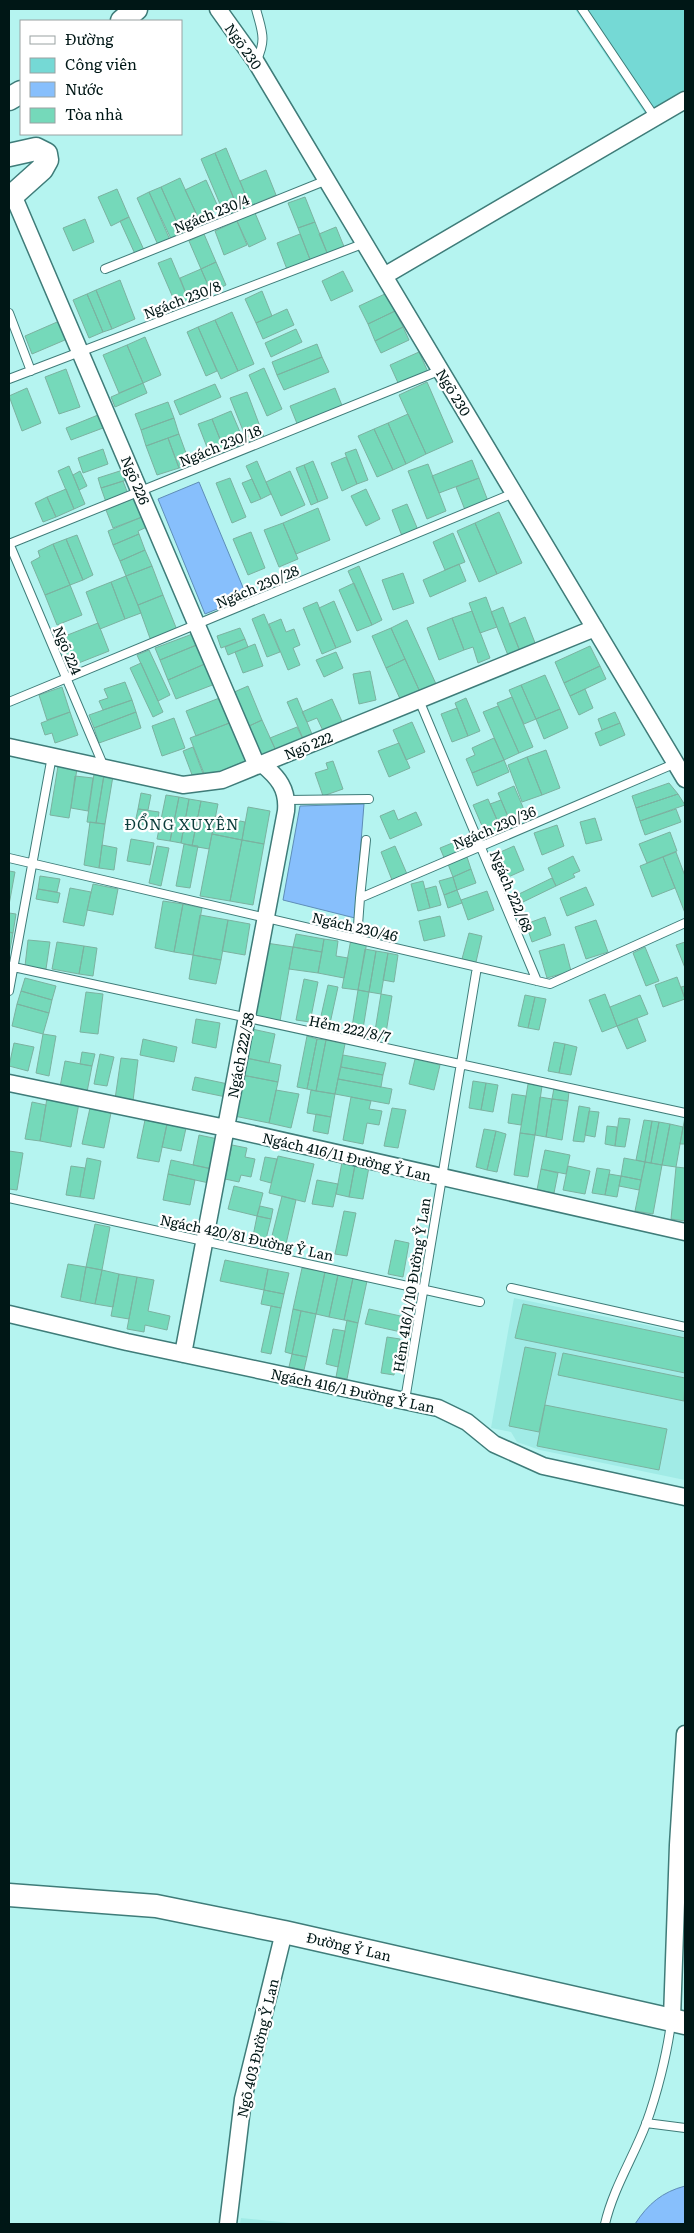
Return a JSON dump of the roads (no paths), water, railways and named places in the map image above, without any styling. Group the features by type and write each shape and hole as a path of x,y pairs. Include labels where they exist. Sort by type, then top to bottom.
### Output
{"main road":[{"path":"123,20 136,9"},
{"path":"9,99 20,93"},
{"path":"9,155 36,149 46,154 47,160 42,169 14,194"},
{"name":"Đường Ỷ Lan","path":"9,1895 156,1906 284,1932 679,2021"}],"street":[{"name":"Ngõ 230","path":"218,9 256,62 685,779"},
{"path":"384,276 656,119 685,100"},
{"name":"Ngõ 226","path":"14,194 259,765"},
{"name":"Ngõ 222","path":"9,746 184,785 222,780 595,628"},
{"path":"259,765 280,782 287,800"},
{"name":"Ngách 222/58","path":"183,1354 287,800"},
{"name":"Ngách 416/11 Đường Ỷ Lan","path":"9,1082 226,1128 685,1232"},
{"name":"Ngách 416/1 Đường Ỷ Lan","path":"9,1314 183,1354 438,1408 453,1414 494,1444 543,1466 685,1497"},
{"path":"679,2021 678,1845 685,1734"},
{"name":"Ngõ 403 Đường Ỷ Lan","path":"228,2224 243,2099 284,1932"}],"lane":[{"path":"256,9 264,40 256,62"},
{"path":"582,9 656,119"},
{"name":"Ngách 230/4","path":"105,269 327,180"},
{"name":"Ngách 230/8","path":"9,380 364,243"},
{"path":"9,313 31,371"},
{"name":"Ngách 230/18","path":"9,543 440,370"},
{"name":"Ngách 230/28","path":"9,702 514,493"},
{"name":"Ngõ 224","path":"9,543 104,768"},
{"name":"Ngách 222/68","path":"419,700 537,981"},
{"path":"9,991 11,967 52,756"},
{"name":"Ngách 230/36","path":"360,898 676,763"},
{"path":"287,800 369,799"},
{"path":"357,939 366,840"},
{"name":"Ngách 230/46","path":"9,858 550,984 685,923"},
{"name":"Hẻm 222/8/7","path":"11,967 685,1113"},
{"name":"Hẻm 416/1/10 Đường Ỷ Lan","path":"405,1400 477,967"},
{"name":"Ngách 420/81 Đường Ỷ Lan","path":"9,1198 480,1302"},
{"path":"511,1288 685,1327"},
{"path":"606,2224 610,2204 646,2123 668,2049 679,2021"},
{"path":"646,2123 685,2128"}],"water":[{"path":"199,482 247,597 205,614 158,499"},
{"path":"364,804 355,918 283,900 300,806"},
{"path":"685,2186 685,2224 635,2224 645,2210 662,2195"}],"district":[{"name":"ĐỔNG XUYÊN","path":"182,823"}]}
